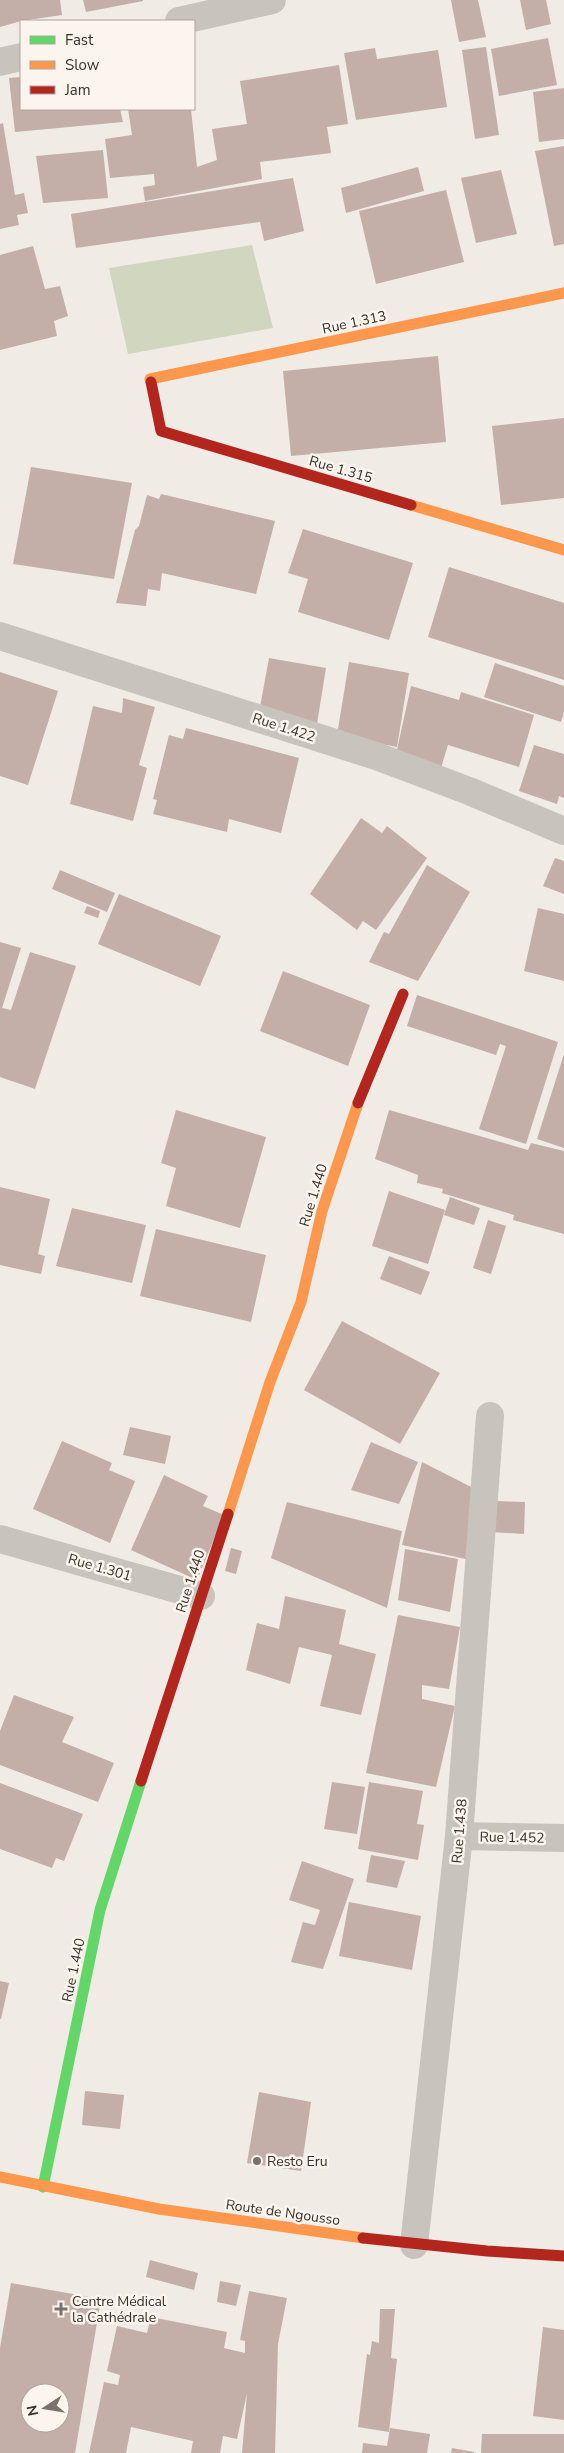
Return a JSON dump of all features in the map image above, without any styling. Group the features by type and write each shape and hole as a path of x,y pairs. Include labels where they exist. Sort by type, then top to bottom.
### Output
{"street":[{"path":"183,20 272,0"},
{"path":"0,62 20,58"},
{"name":"Rue 1.313","path":"150,379 564,294"},
{"name":"Rue 1.315","path":"150,379 161,431 564,550"},
{"name":"Rue 1.422","path":"0,636 376,756 469,791 564,831"},
{"name":"Rue 1.440","path":"43,2187 100,1910 270,1382 301,1302 322,1211 357,1106 403,994"},
{"name":"Rue 1.438","path":"414,2245 459,1836 490,1416"},
{"name":"Rue 1.301","path":"0,1539 201,1596"},
{"name":"Rue 1.452","path":"459,1836 564,1838"},
{"name":"Route de Ngousso","path":"0,2177 43,2187 194,2215 414,2245 564,2256"}],"green space":[{"path":"252,245 273,328 128,354 109,268"}],"building":[{"path":"0,0 60,0 62,15 20,20 0,27"},
{"path":"83,0 143,0 143,1 86,12"},
{"path":"451,0 478,0 486,37 459,42"},
{"path":"520,0 546,0 551,24 526,30"},
{"path":"548,38 557,85 499,96 491,49"},
{"path":"486,47 499,135 475,139 462,50"},
{"path":"375,48 377,59 438,50 447,107 356,120 344,53"},
{"path":"339,65 348,124 327,127 331,153 260,162 262,179 145,201 143,187 155,185 154,174 110,178 105,139 132,135 128,110 191,110 197,167 217,160 212,129 247,124 240,81"},
{"path":"20,77 20,110 120,110 123,122 15,132 9,78"},
{"path":"564,88 564,139 539,142 533,92"},
{"path":"3,123 15,195 24,193 28,213 17,215 19,225 0,229 0,124"},
{"path":"564,146 564,244 554,246 535,151"},
{"path":"103,150 108,198 43,203 36,156"},
{"path":"418,167 424,191 346,213 341,188"},
{"path":"501,170 517,234 476,243 461,178"},
{"path":"293,178 304,231 264,241 260,222 76,248 71,214"},
{"path":"446,190 464,262 376,284 359,211"},
{"path":"33,246 45,289 60,286 68,316 54,321 57,336 0,350 0,255"},
{"path":"438,356 446,442 291,456 283,371"},
{"path":"564,418 564,498 501,505 492,426"},
{"path":"31,467 132,483 114,579 13,564"},
{"path":"161,494 275,521 256,594 162,573 160,591 148,589 146,606 116,603 135,530 139,526 147,495 159,499"},
{"path":"303,529 413,563 389,640 298,612 308,579 288,573"},
{"path":"449,567 564,603 564,680 428,637"},
{"path":"269,658 326,668 316,730 258,718"},
{"path":"349,662 409,673 397,747 337,735"},
{"path":"495,663 564,686 564,712 561,722 484,697"},
{"path":"0,672 58,691 28,785 0,776"},
{"path":"411,686 459,700 461,692 534,715 519,767 448,745 441,768 396,754"},
{"path":"123,698 155,707 139,765 147,768 133,821 70,804 93,706 122,713"},
{"path":"186,728 299,758 281,833 229,819 227,832 153,814 157,800 153,799 169,735 183,739"},
{"path":"534,745 564,754 564,798 559,796 557,804 519,791"},
{"path":"361,818 382,833 387,826 427,858 376,930 363,921 357,930 310,894"},
{"path":"555,858 564,861 564,894 543,886"},
{"path":"427,865 470,892 418,981 369,962 384,932 389,934"},
{"path":"60,870 115,893 107,912 52,889"},
{"path":"119,894 221,936 200,986 98,944"},
{"path":"87,906 100,911 98,918 84,913"},
{"path":"538,908 564,914 564,981 524,971"},
{"path":"0,942 21,948 2,1008 11,1010 30,952 76,966 35,1089 0,1077"},
{"path":"283,971 370,1005 348,1066 260,1031"},
{"path":"417,995 558,1042 526,1144 479,1129 506,1046 500,1044 496,1055 407,1026"},
{"path":"564,1054 564,1148 537,1139"},
{"path":"176,1110 266,1137 240,1228 166,1206 176,1168 161,1163"},
{"path":"389,1110 528,1150 531,1143 564,1151 564,1234 513,1220 514,1215 442,1193 443,1189 417,1183 418,1175 375,1159"},
{"path":"0,1187 50,1199 38,1254 45,1256 41,1274 0,1265"},
{"path":"389,1191 445,1210 428,1264 372,1246"},
{"path":"450,1197 480,1208 474,1225 444,1215"},
{"path":"72,1208 146,1225 132,1283 56,1266"},
{"path":"488,1220 506,1226 491,1274 473,1268"},
{"path":"156,1229 266,1255 251,1322 140,1296"},
{"path":"389,1256 430,1272 421,1295 380,1279"},
{"path":"342,1321 440,1373 400,1444 304,1390"},
{"path":"130,1427 171,1436 165,1464 123,1455"},
{"path":"62,1441 112,1463 109,1470 135,1481 110,1543 33,1509"},
{"path":"371,1442 418,1462 399,1504 351,1490"},
{"path":"422,1462 481,1492 470,1560 402,1545"},
{"path":"164,1475 208,1496 203,1506 224,1515 197,1580 131,1550"},
{"path":"494,1501 525,1502 524,1534 491,1532"},
{"path":"287,1502 402,1531 387,1608 271,1558"},
{"path":"231,1548 242,1551 236,1574 225,1571"},
{"path":"405,1549 458,1559 450,1612 398,1600"},
{"path":"285,1596 346,1610 339,1644 376,1654 361,1715 320,1706 332,1655 299,1647 290,1684 246,1670 257,1623 279,1629"},
{"path":"398,1615 460,1627 449,1689 422,1685 422,1699 455,1706 436,1787 366,1773"},
{"path":"14,1695 74,1717 62,1742 114,1763 98,1802 0,1765 0,1731"},
{"path":"332,1782 365,1787 357,1834 324,1829"},
{"path":"369,1782 423,1791 417,1824 424,1825 418,1860 358,1849"},
{"path":"0,1783 83,1814 64,1861 56,1858 52,1868 0,1849"},
{"path":"371,1855 405,1861 397,1888 366,1882"},
{"path":"302,1861 354,1879 323,1969 291,1962 303,1922 315,1925 320,1910 289,1900"},
{"path":"349,1902 421,1916 412,1970 339,1956"},
{"path":"0,1981 9,1983 1,2019 0,2019"},
{"path":"85,2091 124,2095 120,2129 82,2125"},
{"path":"259,2092 311,2102 301,2171 247,2163"},
{"path":"150,2260 198,2273 194,2290 146,2277"},
{"path":"220,2281 241,2285 236,2306 217,2302"},
{"path":"11,2283 101,2299 75,2453 0,2453 0,2348"},
{"path":"249,2291 287,2298 278,2344 275,2453 242,2453 247,2393 237,2439 223,2436 220,2453 191,2453 193,2441 131,2427 126,2453 89,2453 104,2382 118,2385 120,2375 107,2371 117,2326 147,2333 151,2317 227,2332 224,2348 245,2353 245,2341 240,2340"},
{"path":"380,2309 395,2309 391,2358 397,2359 389,2432 358,2427 367,2354 370,2355 372,2341 379,2343"},
{"path":"543,2327 564,2330 564,2420 533,2416"},
{"path":"390,2428 430,2434 427,2453 362,2453 363,2443 387,2446"},
{"path":"482,2434 564,2434 564,2453 481,2453"},
{"path":"452,2448 474,2452 474,2453 451,2453"}],"traffic: fast":[{"path":"43,2187 100,1910 141,1781"}],"traffic: slow":[{"path":"151,382 150,379 564,293"},
{"path":"411,505 564,550"},
{"path":"228,1514 270,1382 301,1302 322,1211 358,1103"},
{"path":"0,2177 159,2209 363,2238"}],"traffic: jam":[{"path":"151,382 161,431 411,505"},
{"path":"358,1103 403,994"},
{"path":"141,1781 228,1514"},
{"path":"363,2238 487,2251 564,2256"}],"place":[{"name":"Resto Eru","path":"257,2161"},
{"name":"Centre Médical la Cathédrale","path":"61,2309"}]}
